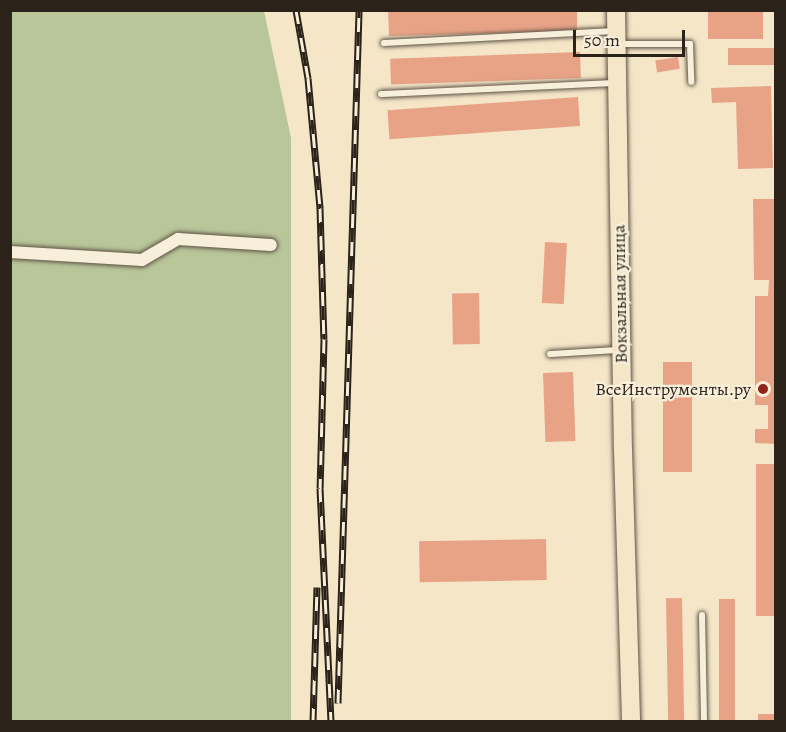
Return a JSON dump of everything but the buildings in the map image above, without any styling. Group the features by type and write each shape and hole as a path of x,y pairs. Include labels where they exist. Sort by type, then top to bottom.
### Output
{"main road":[{"name":"Вокзальная улица","path":"616,10 621,350 631,722"}],"street":[{"path":"10,252 142,260 178,239 271,245"}],"lane":[{"path":"384,43 616,38 690,44 692,82"},
{"path":"381,94 617,83"},
{"path":"550,354 621,350"},
{"path":"702,615 704,722"}],"green space":[{"path":"10,11 264,11 291,138 291,721 11,721"}],"railway":[{"path":"296,10 308,78 320,208 324,339 320,488 331,722"},
{"path":"338,703 359,10"},
{"path":"313,722 317,587"}],"place":[{"name":"ВсеИнструменты.ру","path":"763,389"}]}
